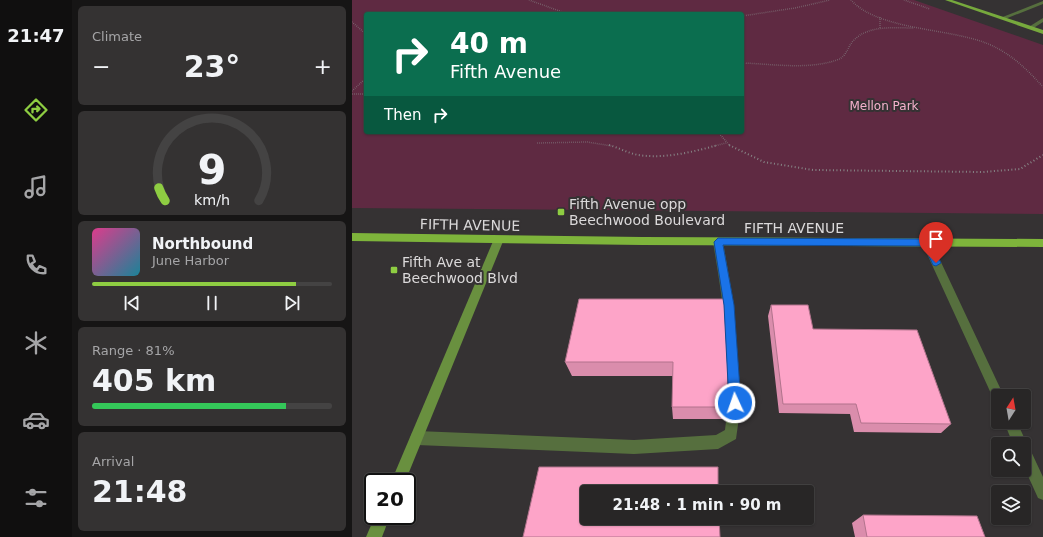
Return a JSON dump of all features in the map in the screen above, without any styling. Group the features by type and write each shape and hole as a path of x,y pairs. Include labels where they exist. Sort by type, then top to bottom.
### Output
{"highway":[{"name":"FIFTH AVENUE","path":"352,237 718,242 1043,243"}],"main road":[{"path":"947,0 1043,32"},
{"path":"402,473 499,239"},
{"path":"374,537 379,525"}],"street":[{"path":"1003,18 1043,2"},
{"path":"1030,28 1043,20"},
{"path":"417,438 634,446 718,442 731,434 735,403 729,305 718,242"},
{"path":"927,243 995,389"},
{"path":"1031,467 1043,493"}],"path":[{"path":"529,0 562,12"},
{"path":"744,16 795,8 830,0"},
{"path":"851,0 857,8 880,17 917,28 960,35 996,47 1018,60 1043,87"},
{"path":"880,17 880,29"},
{"path":"352,22 364,32"},
{"path":"744,63 824,63 838,59 849,53 855,39 864,33 880,29 917,28"},
{"path":"352,93 364,80"},
{"path":"352,93 364,94"},
{"path":"719,134 726,143 736,150 764,162 813,170 983,172 1020,169 1043,155"},
{"path":"537,143 591,142 616,146 638,155 656,155 690,152 726,143"}],"green space":[{"name":"Mellon Park","path":"352,0 914,0 1043,45 1043,214 352,208"}],"building":[{"path":"579,299 724,299 728,373 726,407 672,407 673,362 565,362"},
{"path":"771,305 808,305 813,329 917,330 951,424 861,423 856,404 783,404"},
{"path":"539,467 718,467 718,485 580,485 580,525 719,525 720,537 523,537"},
{"path":"863,515 977,516 985,537 867,537"}],"place":[{"name":"Fifth Avenue opp Beechwood Boulevard","path":"561,212"},
{"name":"Fifth Ave at Beechwood Blvd","path":"394,270"}],"route":[{"path":"735,403 729,305 718,242 927,243 936,263"}]}
